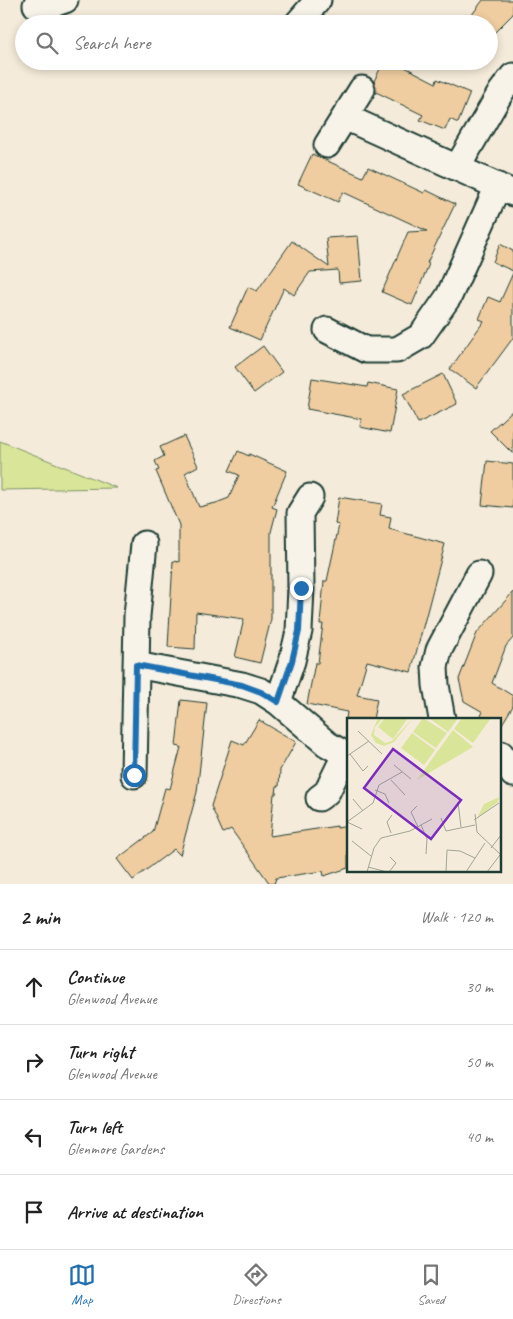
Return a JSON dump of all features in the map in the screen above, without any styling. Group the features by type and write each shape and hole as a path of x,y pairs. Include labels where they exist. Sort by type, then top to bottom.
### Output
{"street":[{"path":"36,5 47,6 65,0"},
{"path":"305,15 318,0"},
{"path":"457,168 496,100 513,76"},
{"path":"328,146 362,90"},
{"path":"326,330 366,350 397,350 421,336 449,296 505,189 345,117"},
{"path":"278,702 292,661 299,631 301,588 300,513 310,497"},
{"path":"134,775 137,616 144,544"},
{"path":"442,718 435,667 439,650 479,574"},
{"path":"136,665 242,685 261,692 278,702 327,744 347,755 327,792 319,798"}],"green space":[{"path":"0,441 117,488 0,490"}],"building":[{"path":"483,0 513,0 513,14 498,29 498,15 472,15"},
{"path":"380,70 411,70 436,83 437,79 470,93 458,123 450,119 445,130 420,120 423,115 376,92 374,81"},
{"path":"312,154 363,177 368,167 424,193 426,190 455,204 427,263 429,264 412,305 382,292 408,232 427,231 343,192 338,202 298,184"},
{"path":"358,236 362,281 339,283 338,270 310,272 294,295 284,288 260,340 230,327 248,287 257,291 292,241 329,267 326,238"},
{"path":"500,244 513,251 513,271 493,262"},
{"path":"513,273 513,338 476,388 450,369 484,321 479,319 488,297 500,302"},
{"path":"263,346 282,372 254,393 235,367"},
{"path":"443,374 457,404 418,423 403,394"},
{"path":"312,378 367,387 368,383 398,389 390,433 360,427 361,419 307,409"},
{"path":"513,410 513,454 490,431"},
{"path":"184,436 198,466 185,473 199,507 229,498 239,475 229,471 238,451 287,471 272,507 277,509 271,532 271,619 260,663 235,657 244,619 196,612 195,649 168,647 173,561 179,562 179,525 156,471 159,470 155,461 164,456 160,447"},
{"path":"487,461 513,464 513,508 482,505"},
{"path":"339,497 382,504 380,515 391,517 389,529 445,544 411,672 367,661 357,695 377,699 373,718 346,719 347,712 307,704 315,663 318,663 323,624 320,624 324,581 327,581 339,525 335,524"},
{"path":"513,592 513,638 506,646 492,683 513,696 513,706 502,724 500,723 500,718 480,718 483,712 464,701 459,679 477,633"},
{"path":"181,700 207,703 197,792 180,855 174,849 133,880 117,859 153,832 165,788 170,789 181,747 176,746"},
{"path":"259,720 296,742 280,770 279,786 277,786 276,794 274,794 270,836 347,826 347,868 324,876 323,871 276,878 274,884 270,884 231,829 223,833 211,806 232,740 244,745"}],"route":[{"path":"134,775 136,665 242,685 261,692 278,702 292,661 299,631 301,588"}]}
